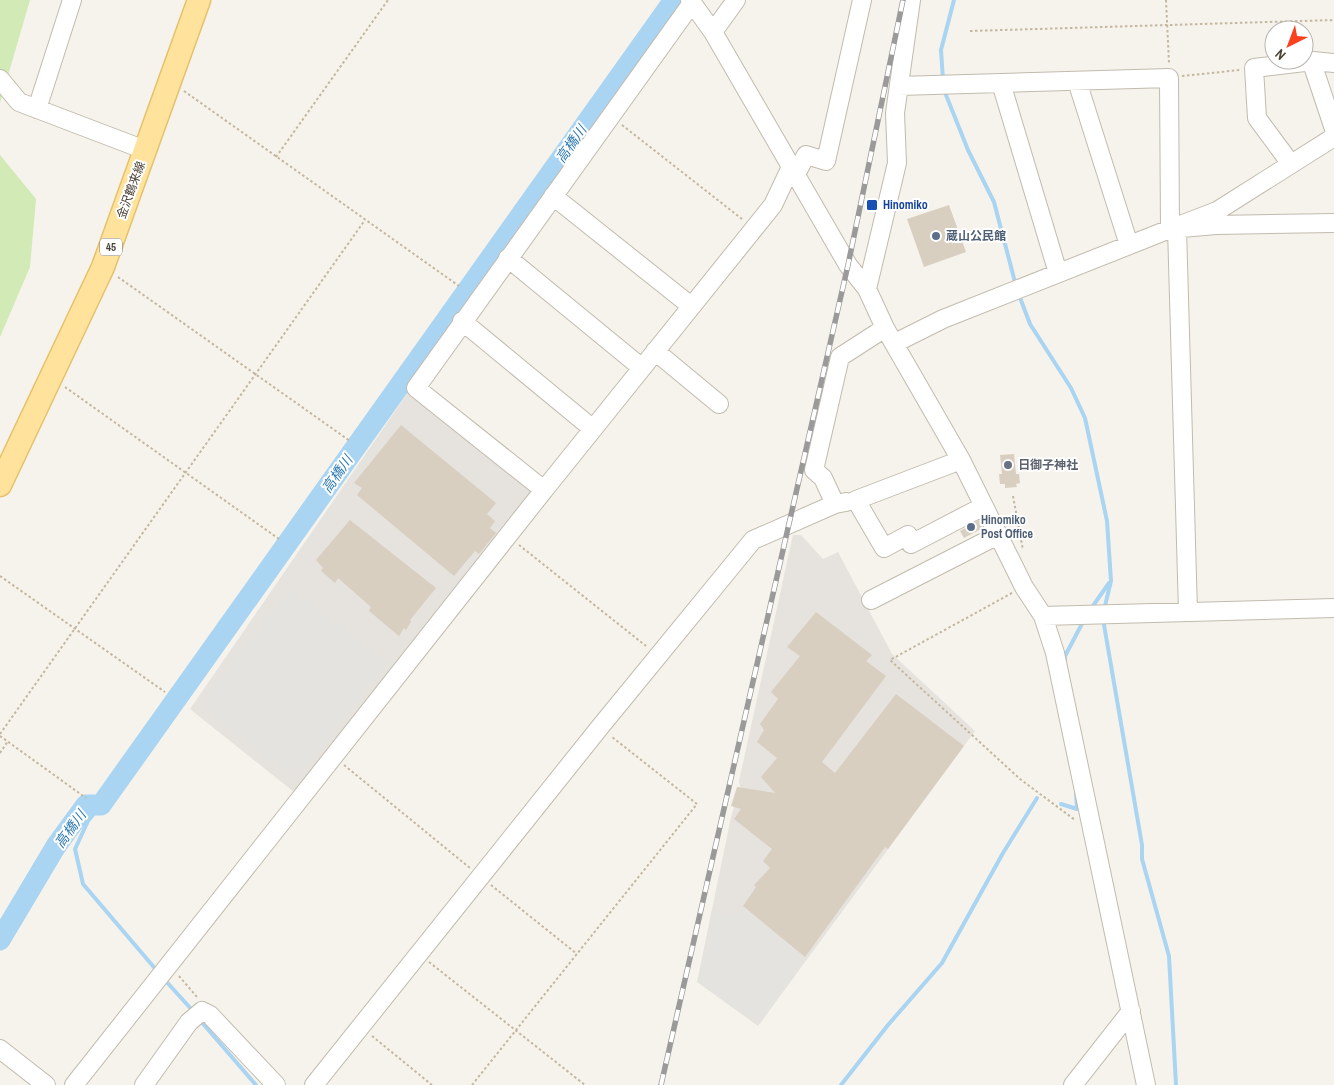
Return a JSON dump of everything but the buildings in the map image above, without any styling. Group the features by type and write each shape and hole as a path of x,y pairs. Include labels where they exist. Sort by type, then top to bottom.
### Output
{"main road":[{"name":"金沢鶴来線","path":"0,484 104,267 199,0"}],"street":[{"path":"37,109 72,0"},
{"path":"713,32 736,0"},
{"path":"74,1085 544,490 773,205 806,155 826,161 860,0"},
{"path":"867,290 897,163 895,113 911,0"},
{"path":"544,490 416,388 691,1 713,32 848,265 867,290 885,328 961,460 1024,587 1043,616 1055,652 1146,1085"},
{"path":"1314,61 1334,63"},
{"path":"1264,67 1254,68 1257,118 1291,164"},
{"path":"1314,69 1334,129"},
{"path":"0,78 19,102 145,150"},
{"path":"899,86 1169,78 1188,612"},
{"path":"1077,81 1128,245"},
{"path":"1001,83 1058,272"},
{"path":"895,343 943,319 1058,272 1217,211 1334,137"},
{"path":"553,196 691,306"},
{"path":"1174,228 1334,223"},
{"path":"508,258 642,368"},
{"path":"462,321 593,429"},
{"path":"834,504 823,478 814,470 840,357 885,328"},
{"path":"655,351 719,404"},
{"path":"314,1085 600,727 753,540 834,504 856,500 961,460"},
{"path":"856,500 884,548 908,535 911,544 984,506"},
{"path":"871,600 998,534"},
{"path":"1043,616 1334,608"},
{"path":"1074,1085 1130,1011"},
{"path":"144,1085 197,1016 210,1015 276,1085"},
{"path":"0,1049 46,1085"}],"path":[{"path":"276,156 388,0"},
{"path":"1166,0 1169,78 1254,68"},
{"path":"970,31 1334,20"},
{"path":"170,81 459,286"},
{"path":"611,116 754,228"},
{"path":"86,798 0,735 365,220"},
{"path":"104,267 350,441"},
{"path":"52,378 279,539"},
{"path":"1013,496 1024,552"},
{"path":"508,536 658,655"},
{"path":"0,576 75,627 164,692"},
{"path":"1024,587 890,660 1020,779 1076,821 1089,820"},
{"path":"472,1085 697,804 600,727"},
{"path":"0,753 8,741"},
{"path":"333,757 577,954"},
{"path":"420,954 585,1085"},
{"path":"162,973 182,979 196,997 197,1016"},
{"path":"361,1027 432,1085"}],"shaded area":[{"path":"411,388 531,486 533,496 294,792 190,709"},
{"path":"793,535 801,535 823,559 838,552 892,654 975,731 758,1026 697,982"},
{"path":"291,589 386,663 296,779 201,705"},
{"path":"741,906 800,950 799,953 805,958 760,1024 699,983 717,907 730,919"}],"green space":[{"path":"0,0 30,0 0,103"},
{"path":"0,155 36,199 30,267 0,337"}],"waterway":[{"name":"高橋川","path":"0,940 56,846 86,805 101,805 674,0"},
{"path":"943,80 941,50 954,0"},
{"path":"944,90 968,150 994,202 1016,286"},
{"path":"1019,295 1030,324 1071,388 1085,418 1107,521 1111,581 1104,610"},
{"path":"1090,610 1109,583"},
{"path":"1103,619 1142,845 1142,859 1169,956 1176,1085"},
{"path":"1065,663 1065,656 1084,620"},
{"path":"1061,804 1077,809 1076,793"},
{"path":"841,1085 888,1025 942,963 1003,853 1037,798"},
{"path":"101,805 88,821 75,849 83,884 158,972"},
{"path":"164,979 193,1011"},
{"path":"199,1019 256,1085"}],"railway":[{"path":"661,1085 848,265 903,0"}],"place":[{"name":"Hinomiko","path":"872,205"},
{"name":"蔵山公民館","path":"936,236"},
{"name":"日御子神社","path":"1008,465"},
{"name":"Hinomiko Post Office","path":"971,527"}]}
